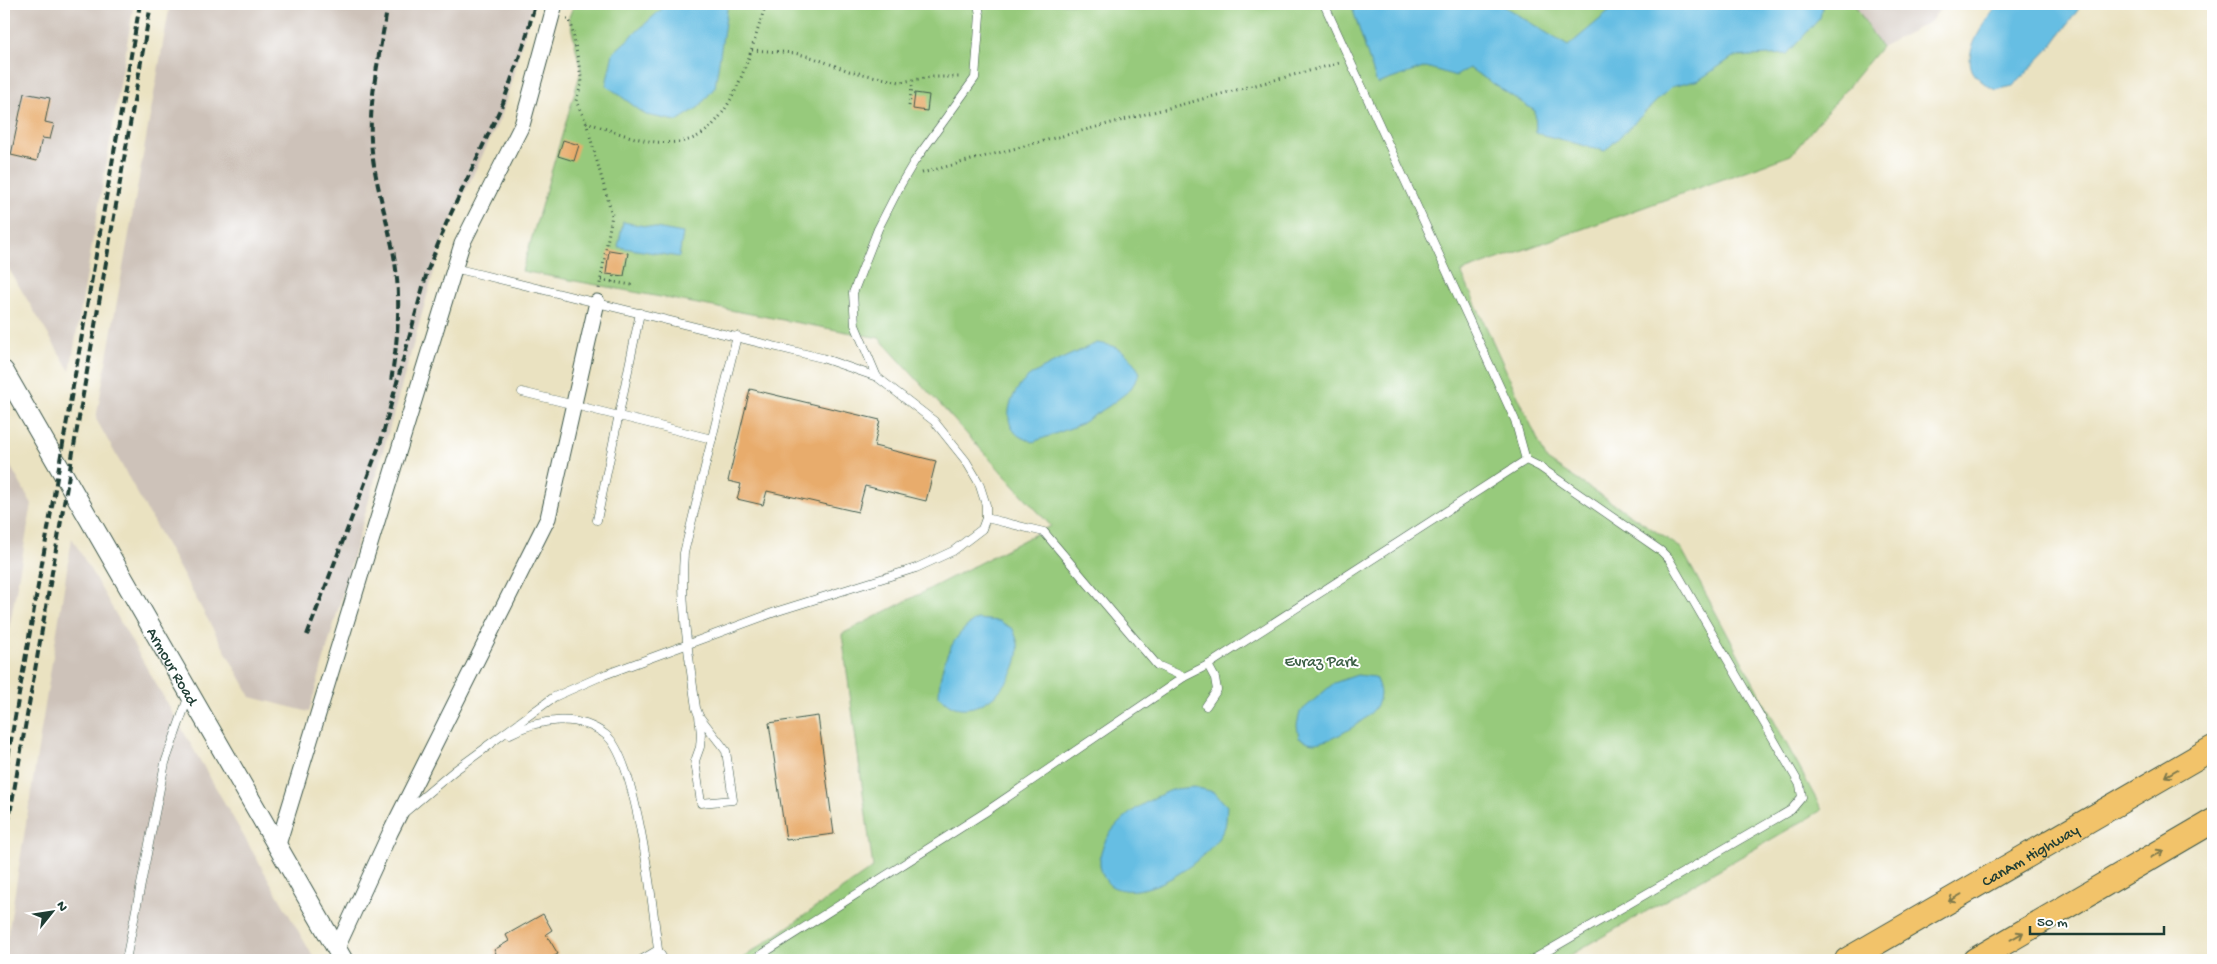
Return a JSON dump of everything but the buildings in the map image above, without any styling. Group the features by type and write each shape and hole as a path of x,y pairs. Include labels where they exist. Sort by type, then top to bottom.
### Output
{"main road":[{"name":"CanAm Highway","path":"1847,960 2213,748"},
{"path":"1974,960 2213,821"}],"street":[{"path":"278,848 454,268 462,244 522,125 554,10"},
{"path":"340,955 399,818 548,518 596,302"},
{"name":"Armour Road","path":"4,371 340,955"}],"lane":[{"path":"877,377 855,325 853,293 878,229 901,184 914,162 976,78 980,16 978,4"},
{"path":"1324,4 1515,420 1526,460 1540,467 1661,551 1669,559 1800,785 1802,797 1791,810 1532,960"},
{"path":"399,818 454,771 554,697 604,675 778,611 916,568 953,551 982,529 986,518 986,505 979,483 966,461 934,422 877,377 822,358 737,336 454,268"},
{"path":"598,520 640,313"},
{"path":"699,716 726,751 733,800 701,803 695,761 700,740 699,716 688,644 682,574 684,553 737,336"},
{"path":"522,392 712,439"},
{"path":"754,960 984,813 1184,677 1208,665 1526,460"},
{"path":"986,518 1044,532 1156,665 1184,677"},
{"path":"1206,706 1217,690 1215,678 1208,665"},
{"path":"126,960 165,763 189,695"},
{"path":"487,746 518,730 552,720 582,723 607,736 622,758 630,781 645,857 658,950 664,960"},
{"path":"641,960 658,950"}],"path":[{"path":"586,122 655,142 675,142 694,138 709,128 723,111 740,80 752,50 766,4"},
{"path":"554,10 570,19 582,82 576,101 586,122 612,215 596,302"},
{"path":"752,50 795,53 849,71 900,82 950,76 976,78"},
{"path":"919,174 1310,71 1349,59"},
{"path":"909,106 913,81"},
{"path":"612,282 614,275"},
{"path":"601,280 632,286"}],"shaded area":[{"path":"4,4 134,4 70,371 4,261"},
{"path":"170,4 533,4 502,114 444,236 309,712 251,697 96,419"},
{"path":"1854,4 1944,4 1930,22 1881,47"},
{"path":"4,455 32,504 4,656"},
{"path":"72,538 315,960 4,960"}],"green space":[{"name":"Evraz Park","path":"574,4 1854,4 1881,47 1791,155 1461,272 1547,460 1681,548 1822,810 1562,960 740,960 873,868 842,634 1051,526 879,338 522,271 581,71 569,17"}],"water":[{"path":"667,4 728,4 715,87 699,107 677,121 646,115 606,85 613,53"},
{"path":"1351,4 1500,4 1568,46 1618,4 1823,4 1820,18 1787,54 1733,57 1699,80 1671,87 1605,151 1536,133 1535,111 1469,68 1456,76 1426,67 1377,84"},
{"path":"1998,4 2079,4 2078,10 2051,47 2013,86 1995,90 1977,77 1972,70 1970,62 1973,44"},
{"path":"623,222 683,233 679,257 618,247"},
{"path":"1097,343 1118,348 1136,366 1140,373 1130,390 1079,425 1033,442 1019,436 1009,422 1010,404 1018,388 1030,376 1063,358"},
{"path":"977,619 999,621 1013,629 1018,644 1015,668 1000,690 990,699 979,705 967,708 955,707 939,696 941,674 948,652 954,642"},
{"path":"1357,675 1375,677 1379,687 1380,696 1378,703 1368,716 1339,735 1320,742 1313,743 1299,738 1297,725 1300,712 1334,683"},
{"path":"1194,787 1214,792 1227,806 1225,827 1216,841 1192,865 1160,884 1143,889 1127,890 1110,886 1104,878 1100,865 1101,852 1106,840 1114,829 1124,818 1148,801 1172,790"}],"railway":[{"path":"4,780 140,4"},
{"path":"4,848 151,4"},
{"path":"388,4 374,89 371,140 376,178 397,276 398,311 391,381"},
{"path":"307,635 381,441 427,272 446,224 503,103 526,38 535,4"}]}
